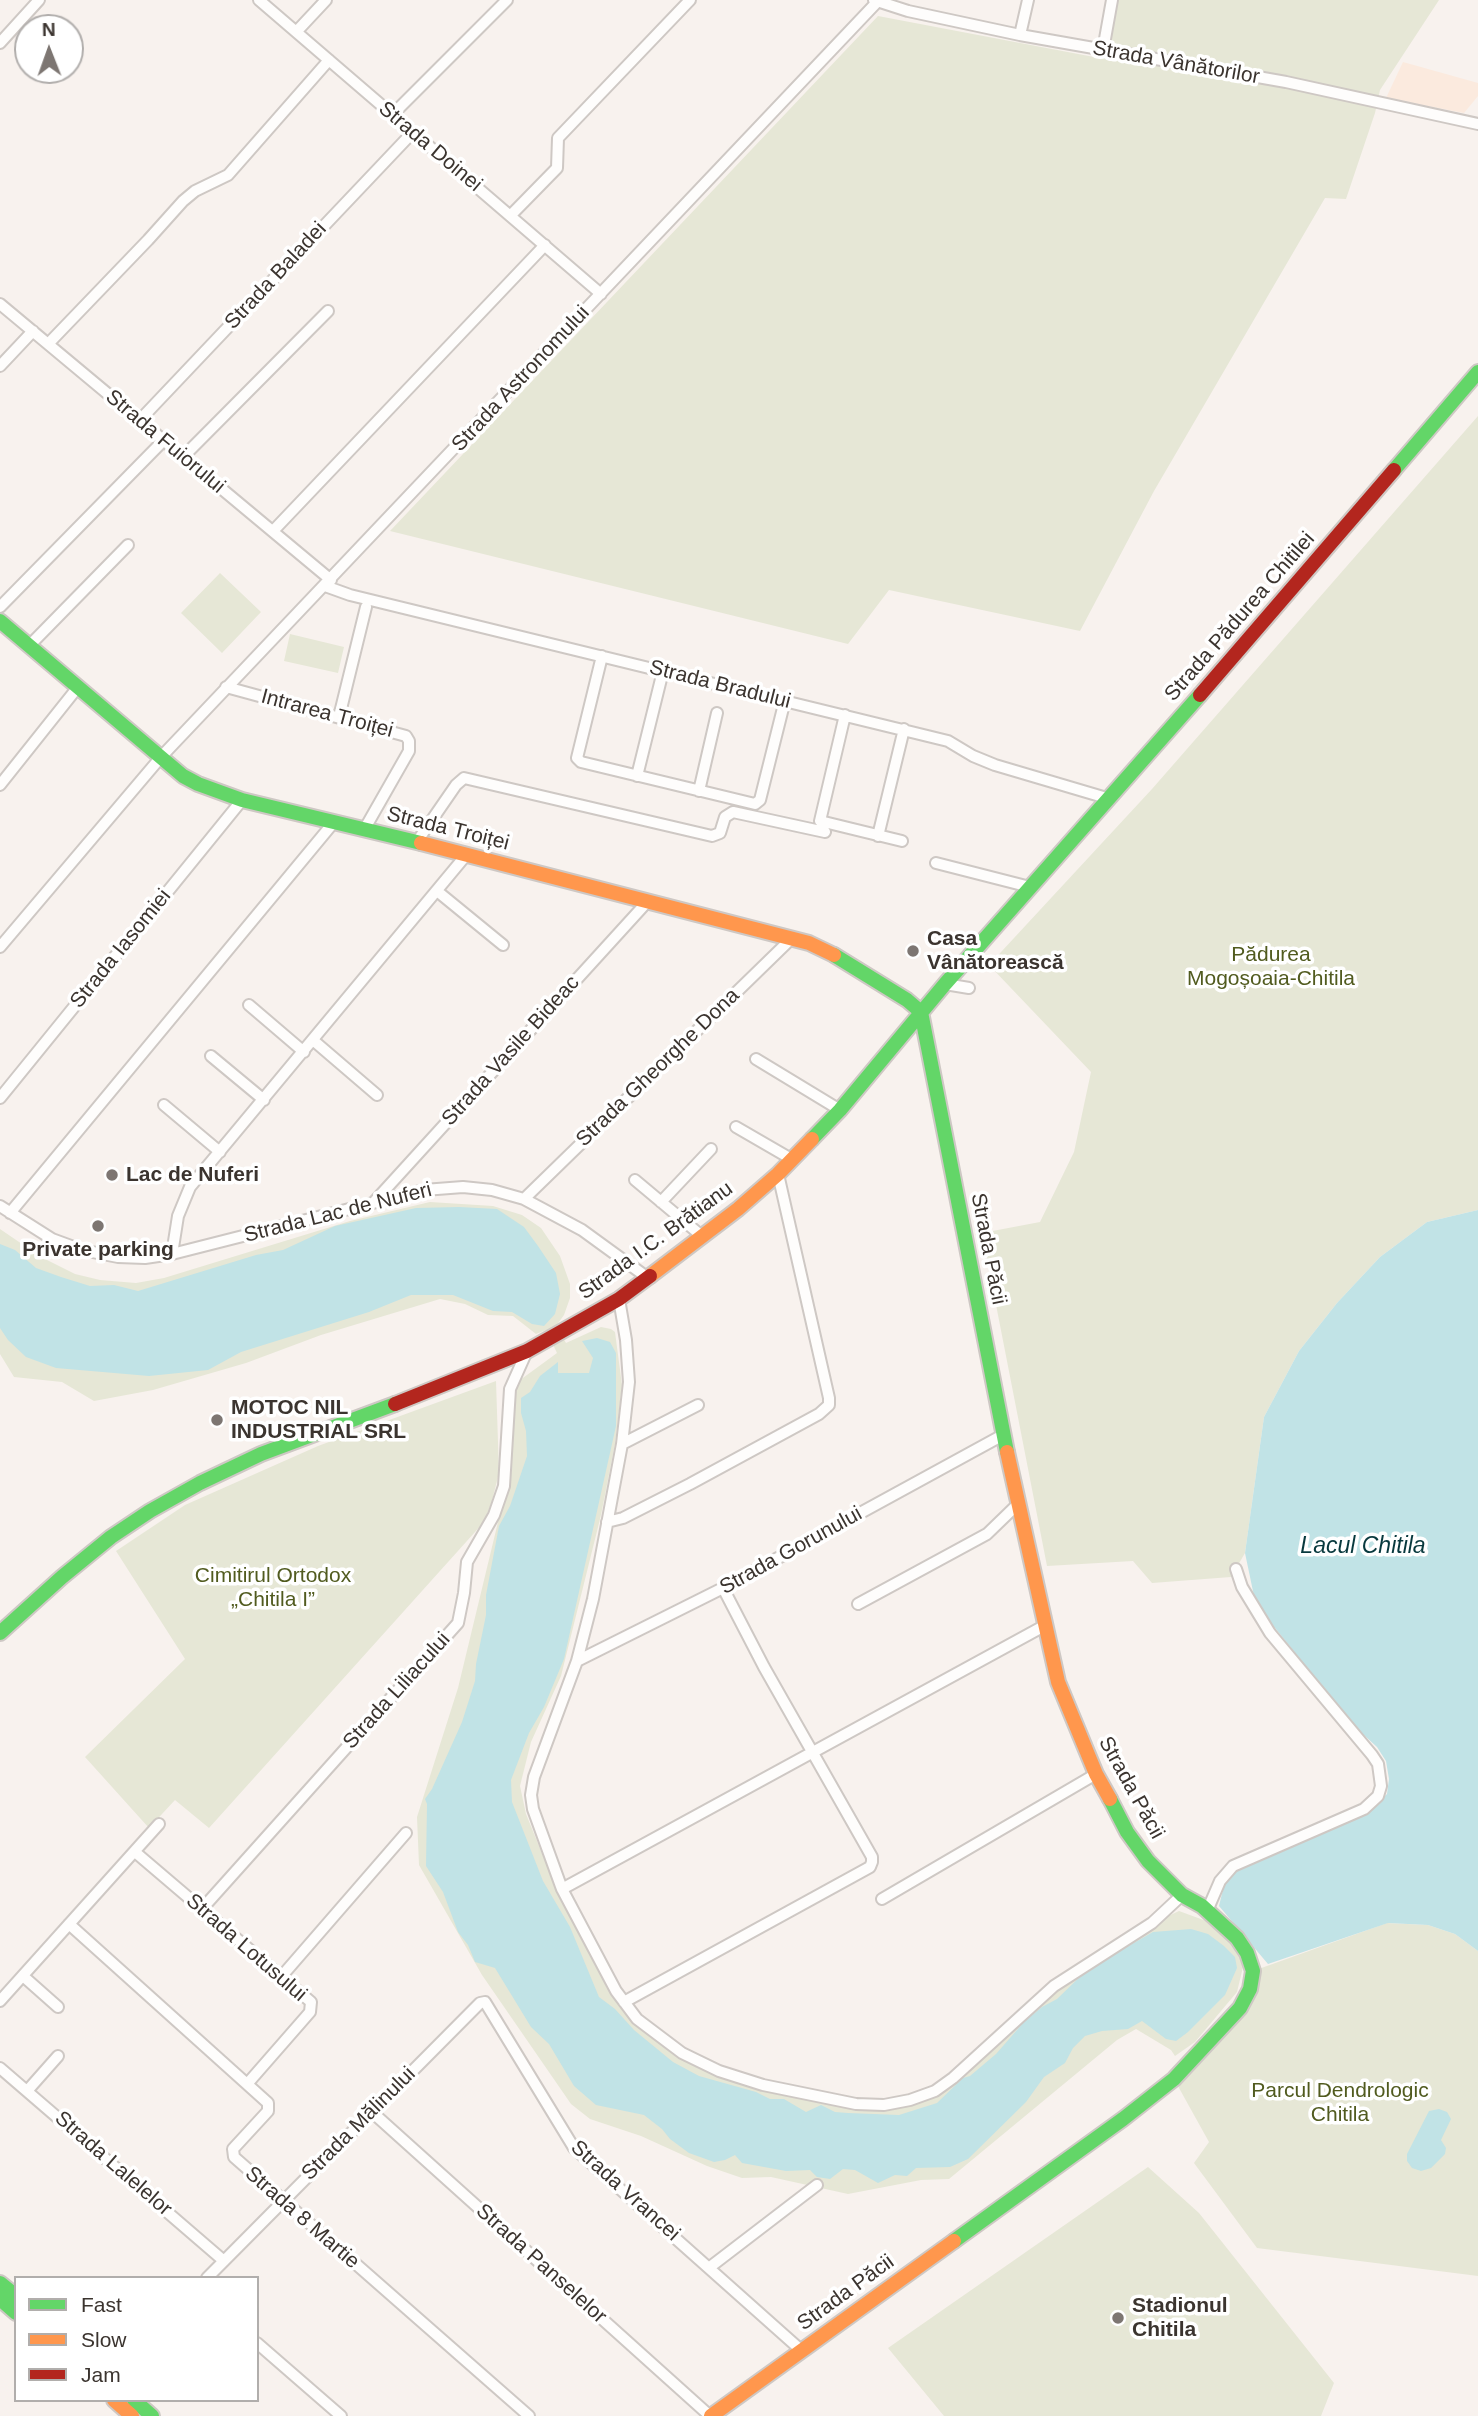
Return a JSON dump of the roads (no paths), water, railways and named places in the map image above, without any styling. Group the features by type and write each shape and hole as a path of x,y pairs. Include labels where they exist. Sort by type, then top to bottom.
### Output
{"street":[{"path":"0,43 39,0"},
{"name":"Strada Doinei","path":"259,0 601,294"},
{"path":"297,31 326,0"},
{"path":"392,115 507,0"},
{"path":"511,215 557,167 558,138 690,0"},
{"path":"1020,35 1028,0"},
{"path":"1103,50 1112,0"},
{"name":"Strada Vânătorilor","path":"877,1 1020,35 1286,82 1477,122"},
{"name":"Strada Astronomului","path":"0,947 161,757 877,1"},
{"path":"48,344 183,201 195,191 228,175 329,60"},
{"name":"Strada Baladei","path":"139,421 413,132"},
{"path":"273,531 545,245"},
{"name":"Strada Fuiorului","path":"0,304 273,531 328,583"},
{"path":"183,457 328,311"},
{"path":"0,366 33,331"},
{"name":"Strada Pădurea Chitilei","path":"1030,887 1110,799 1478,372"},
{"path":"0,607 163,441"},
{"path":"29,646 128,545"},
{"name":"Strada Bradului","path":"328,583 349,595 948,741 995,765 1110,799"},
{"path":"339,717 366,607"},
{"name":"Strada Troiței","path":"1,624 183,776 198,784 242,800 467,854 792,938 831,952 907,1000 921,1012"},
{"path":"602,656 578,761 699,791 758,803 785,700"},
{"path":"637,776 663,671"},
{"path":"0,785 78,687"},
{"name":"Intrarea Troiței","path":"226,687 402,734 409,741 409,751 364,830"},
{"path":"699,791 717,713"},
{"path":"845,715 820,821 902,841"},
{"path":"878,836 904,729"},
{"path":"416,843 456,785 464,778 712,836 720,833 724,817 733,812 825,832"},
{"name":"Strada Iasomiei","path":"0,1098 242,800"},
{"path":"5,1210 334,822"},
{"path":"172,1254 178,1216 186,1195 467,854"},
{"path":"936,863 1030,887"},
{"name":"Strada I.C. Brătianu","path":"0,1633 111,1537 200,1483 261,1454 527,1351 619,1299 648,1278 703,1237 793,1160 840,1110 1030,887"},
{"path":"437,891 503,945"},
{"name":"Strada Vasile Bideac","path":"374,1202 648,901"},
{"name":"Strada Gheorghe Dona","path":"524,1199 792,938"},
{"path":"945,984 969,988"},
{"path":"249,1004 304,1052"},
{"name":"Strada Păcii","path":"711,2416 1123,2119 1174,2079 1240,2008 1250,1989 1252,1971 1247,1953 1237,1938 1207,1911 1182,1895 1141,1852 1127,1832 1096,1774 1058,1682 1003,1435 921,1012"},
{"path":"314,1041 377,1095"},
{"path":"211,1056 264,1100"},
{"path":"756,1059 840,1110"},
{"path":"164,1105 220,1152"},
{"path":"736,1127 793,1160"},
{"path":"661,1202 711,1149"},
{"path":"607,1522 623,1518 819,1415 829,1405 778,1174"},
{"path":"635,1180 703,1237"},
{"name":"Strada Lac de Nuferi","path":"5,1210 52,1239 95,1254 145,1258 172,1254 424,1190 463,1187 492,1190 524,1199 582,1230 648,1278"},
{"path":"619,1299 629,1382 622,1444 593,1599 577,1661 534,1777 531,1795 533,1809 562,1889 608,1978 637,2019 682,2053 719,2071 773,2088 856,2104 884,2105 910,2100 935,2091 953,2078 1054,1986 1152,1923 1182,1895"},
{"name":"Strada Liliacului","path":"201,1910 458,1623 467,1562 494,1515 504,1486 510,1389 527,1351"},
{"path":"622,1444 698,1405"},
{"name":"Strada Gorunului","path":"577,1661 723,1588 1003,1435"},
{"path":"858,1604 987,1534 1018,1504"},
{"path":"1207,1911 1220,1881 1233,1866 1364,1809 1378,1796 1381,1786 1378,1764 1270,1633 1242,1587 1236,1569"},
{"path":"624,2002 870,1867 872,1857 764,1667 723,1588"},
{"path":"562,1889 1044,1626"},
{"path":"882,1899 1096,1774"},
{"path":"0,2001 159,1824"},
{"path":"281,1977 405,1833"},
{"name":"Strada Lotusului","path":"135,1852 308,1999 312,2009 248,2083"},
{"name":"Strada 8 Martie","path":"69,1924 267,2100 269,2108 233,2149 234,2157 529,2416"},
{"path":"23,1976 58,2007"},
{"name":"Strada Vrancei","path":"482,2002 488,2004 574,2148 802,2350"},
{"name":"Strada Mălinului","path":"209,2276 482,2002"},
{"path":"27,2091 58,2056"},
{"name":"Strada Lalelelor","path":"0,2068 224,2260"},
{"name":"Strada Panselelor","path":"372,2112 711,2416"},
{"path":"710,2267 817,2186"},
{"path":"0,2283 14,2294"},
{"path":"0,2299 14,2311"},
{"path":"259,2345 341,2416"},
{"path":"116,2402 132,2416"},
{"path":"136,2402 152,2416"}],"water":[{"path":"416,1208 497,1209 524,1227 538,1246 556,1273 560,1294 555,1314 544,1326 532,1324 512,1312 493,1311 453,1295 411,1295 369,1312 241,1352 208,1370 149,1376 56,1368 26,1357 0,1328 0,1244 15,1250 36,1268 61,1277 90,1286 114,1285 138,1291 256,1255 283,1250 335,1226"},
{"name":"Lacul Chitila","path":"1478,1210 1478,1951 1455,1934 1428,1925 1388,1923 1268,1964 1219,1906 1226,1877 1269,1854 1351,1821 1370,1810 1387,1794 1389,1779 1386,1761 1377,1747 1355,1727 1271,1623 1254,1596 1245,1553 1264,1417 1299,1351 1337,1303 1380,1257 1427,1222"},
{"path":"597,1338 610,1342 616,1353 616,1426 564,1659 544,1707 529,1733 511,1780 512,1802 543,1881 570,1927 599,1997 673,2062 699,2076 756,2092 770,2099 784,2099 806,2112 821,2105 835,2112 899,2115 937,2103 963,2078 970,2076 996,2054 1024,2022 1057,1999 1087,1970 1153,1932 1191,1929 1208,1934 1224,1946 1235,1957 1237,1968 1225,1995 1188,2032 1176,2041 1166,2039 1142,2021 1128,2029 1102,2031 1085,2036 1073,2048 1065,2063 1044,2077 1026,2102 968,2159 950,2167 916,2168 907,2176 895,2175 878,2183 855,2170 843,2169 830,2179 817,2177 810,2170 786,2171 742,2163 735,2155 714,2162 689,2153 644,2115 596,2105 574,2086 549,2044 531,2027 495,1968 475,1962 468,1945 458,1932 443,1892 426,1866 425,1799 462,1722 475,1681 486,1615 486,1595 499,1526 510,1506 527,1456 521,1398 530,1392 540,1376 558,1362 558,1373 589,1373 593,1358 582,1341"},
{"path":"1439,2109 1447,2112 1451,2119 1441,2140 1446,2148 1445,2154 1431,2168 1421,2171 1412,2168 1407,2161 1407,2154 1429,2111"}],"place":[{"name":"Casa Vânătorească","path":"913,951"},
{"name":"Lac de Nuferi","path":"112,1175"},
{"name":"Private parking","path":"98,1226"},
{"name":"MOTOC NIL INDUSTRIAL SRL","path":"217,1420"},
{"name":"Stadionul Chitila","path":"1118,2318"}],"park label":[{"name":"Pădurea Mogoșoaia-Chitila","path":"1271,967"},
{"name":"Cimitirul Ortodox „Chitila I”","path":"273,1588"},
{"name":"Parcul Dendrologic Chitila","path":"1340,2103"}]}
